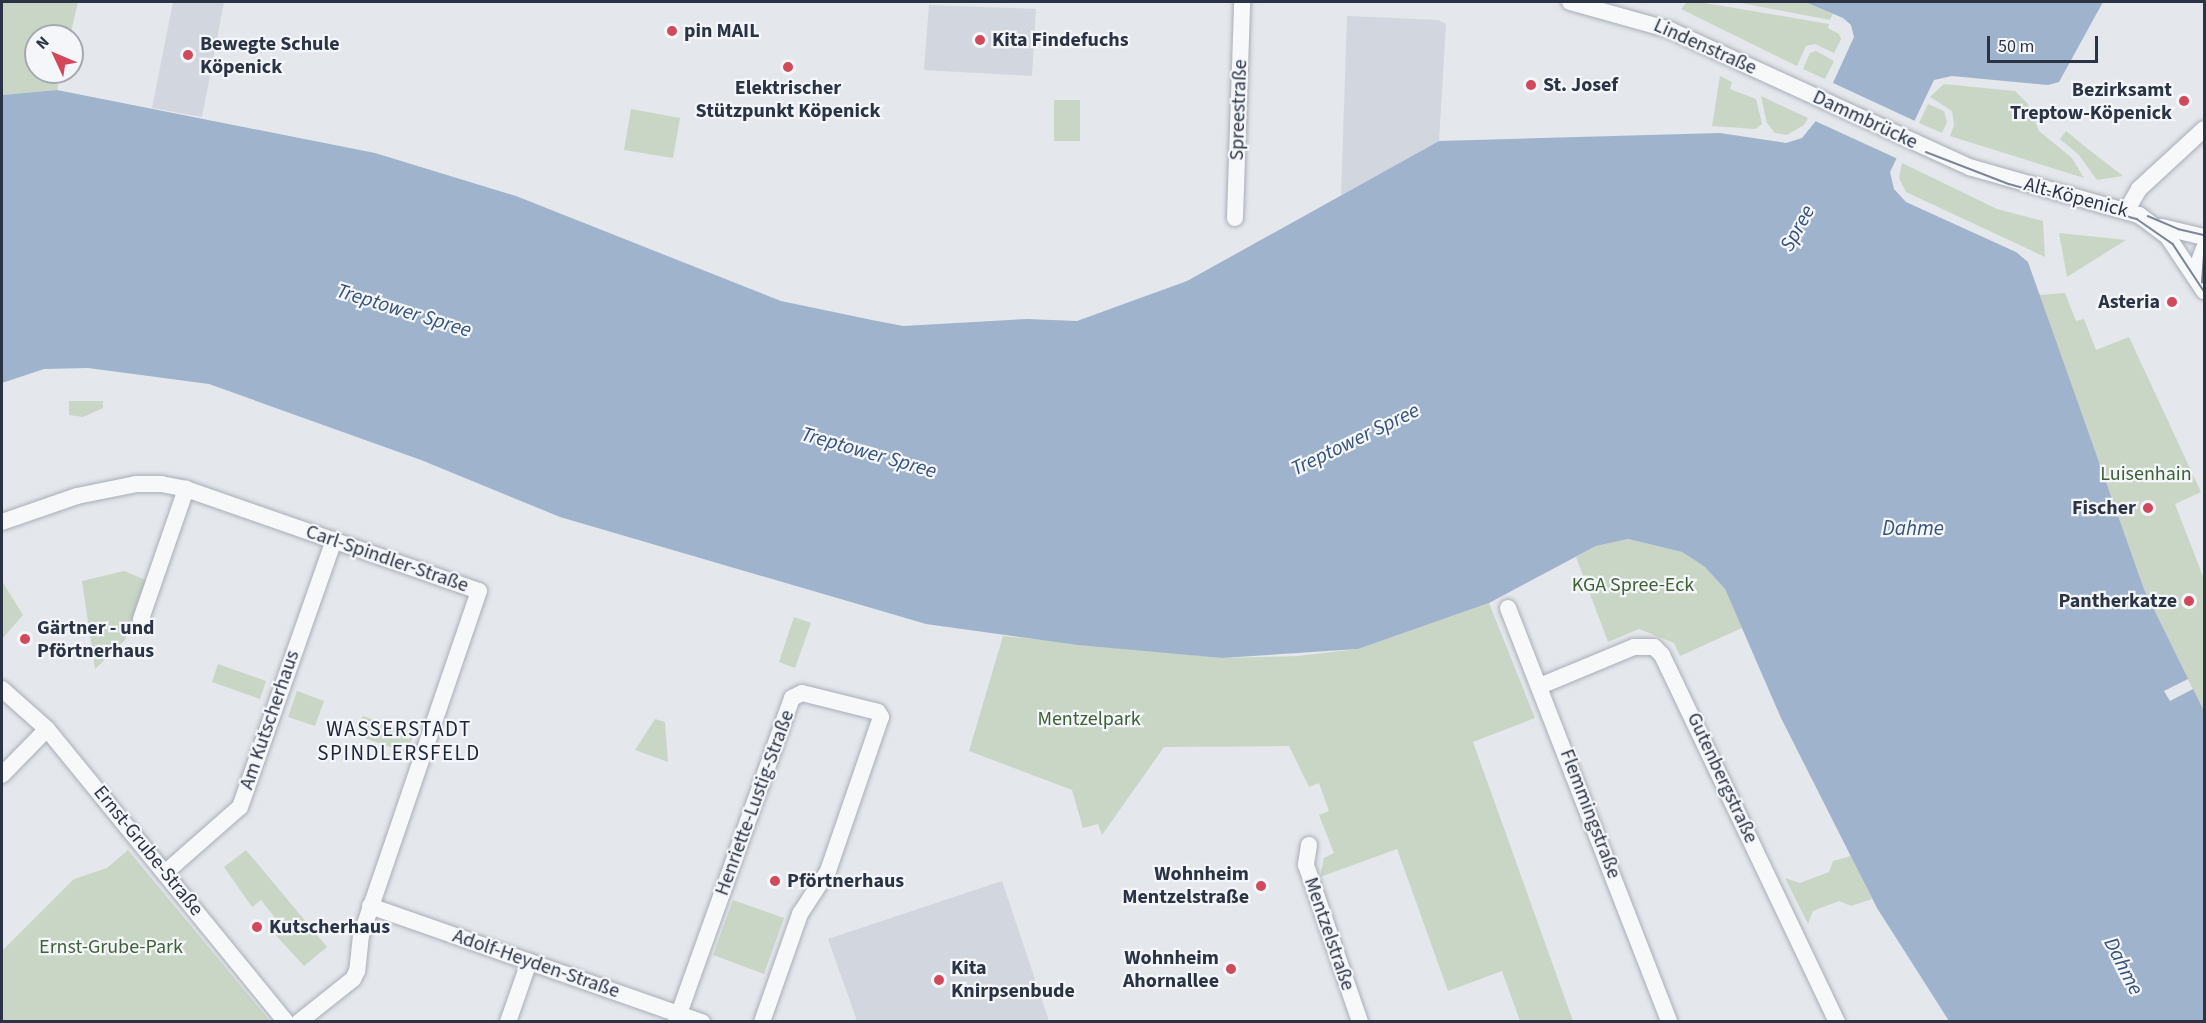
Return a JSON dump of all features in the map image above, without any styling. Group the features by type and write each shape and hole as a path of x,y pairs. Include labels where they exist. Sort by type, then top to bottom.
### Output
{"street":[{"name":"Spreestraße","path":"1235,218 1242,2"},
{"name":"Lindenstraße","path":"1570,2 1670,30 1802,91"},
{"name":"Dammbrücke","path":"1802,91 1928,149"},
{"path":"2126,211 2139,189 2205,129"},
{"name":"Alt-Köpenick","path":"1928,149 1993,176 2126,211 2148,220 2175,245 2202,286"},
{"path":"2148,220 2175,233 2205,237"},
{"name":"Alt-Köpenick","path":"2202,286 2197,266 2205,249"},
{"name":"Carl-Spindler-Straße","path":"2,522 77,496 136,483 186,489 479,591 370,906 353,979 299,1022"},
{"path":"141,619 186,489"},
{"name":"Am Kutscherhaus","path":"166,872 240,807 334,540"},
{"name":"Flemmingstraße","path":"1508,608 1669,1022"},
{"name":"Gutenbergstraße","path":"1540,686 1634,647 1654,647 1662,655 1837,1022"},
{"name":"Ernst-Grube-Straße","path":"2,689 47,729 166,872 286,1022"},
{"name":"Henriette-Lustig-Straße","path":"678,1018 792,698 802,693 878,712 881,717 826,876 800,914 762,1022"},
{"path":"2,775 47,729"},
{"name":"Mentzelstraße","path":"1309,845 1305,865 1360,1022"},
{"name":"Adolf-Heyden-Straße","path":"370,906 678,1018 702,1022"},
{"path":"508,1022 529,962"}],"shaded area":[{"name":"Bewegte Schule Köpenick","path":"173,2 224,2 202,117 152,108"},
{"name":"Kita Findefuchs","path":"929,5 1036,9 1032,76 924,70"},
{"path":"1347,16 1438,20 1446,24 1439,141 1341,196"},
{"name":"Kita Knirpsenbude","path":"1002,881 1049,1021 857,1021 828,939"}],"green space":[{"path":"2,2 78,2 73,24 24,24 24,84 58,84 57,90 2,95"},
{"path":"1699,2 1829,24 1828,28 1839,34 1841,39 1834,53 1815,44 1806,46 1797,66 1681,9 1686,3"},
{"path":"1736,2 1805,2 1833,14 1830,20"},
{"path":"1816,51 1834,61 1825,79 1803,69 1810,53"},
{"path":"1720,76 1732,82 1730,89 1756,99 1762,124 1755,129 1712,126"},
{"path":"1944,84 2015,91 2028,104 2039,131 2072,158 2084,178 1950,136 1954,125 1952,111 1930,97"},
{"path":"1761,96 1808,118 1804,125 1787,135 1775,133 1767,123"},
{"path":"1054,100 1080,100 1080,141 1054,141"},
{"path":"1928,104 1944,111 1947,122 1942,133 1919,123"},
{"path":"631,109 680,118 673,158 624,150"},
{"path":"2066,131 2123,176 2097,180 2079,155 2060,139"},
{"path":"1902,163 1997,209 2043,221 2045,257 1906,192 1899,178"},
{"path":"2059,233 2126,240 2067,277"},
{"name":"Luisenhain","path":"2065,293 2076,321 2084,319 2096,350 2129,337 2201,492 2175,504 2204,579 2204,711 2144,589 2039,295"},
{"path":"69,401 103,401 103,408 83,417 69,415"},
{"name":"KGA Spree-Eck","path":"1628,539 1682,552 1705,567 1725,589 1742,628 1680,656 1674,643 1639,629 1608,642 1576,557 1596,546"},
{"path":"124,571 146,580 125,640 95,669 82,581"},
{"path":"2,581 23,615 2,639"},
{"name":"Mentzelpark","path":"1489,603 1535,718 1473,742 1573,1021 1520,1021 1502,971 1448,991 1397,849 1320,877 1324,858 1334,853 1319,815 1329,811 1319,783 1309,787 1289,746 1164,747 1102,835 1098,824 1083,828 1072,790 969,751 1003,636 1222,658 1298,656 1358,649"},
{"path":"794,617 811,623 795,668 779,662"},
{"path":"218,664 266,681 260,699 212,682"},
{"path":"297,691 324,701 315,726 288,717"},
{"path":"363,716 414,734 407,753 356,735"},
{"path":"655,719 665,722 668,762 635,750"},
{"name":"Ernst-Grube-Park","path":"128,850 270,1021 2,1021 2,951 74,879 107,868"},
{"path":"246,850 327,947 304,966 272,931 280,924 261,900 252,907 224,867"},
{"path":"1851,856 1872,899 1851,906 1839,901 1813,911 1808,924 1785,878 1800,883 1829,872 1833,861"},
{"path":"733,900 784,918 764,974 713,955"}],"water":[{"path":"1805,2 2103,2 2059,82 2048,85 1952,76 1934,80 1890,172 1894,189 1906,202 2016,252 2028,262 2144,589 2204,711 2204,1021 1949,1021 1877,908 1781,718 1725,589 1705,567 1682,552 1628,539 1596,546 1489,603 1358,649 1222,658 1078,645 926,624 560,517 421,460 209,384 88,368 44,369 2,383 2,95 57,90 375,153 516,196 781,301 903,326 1027,319 1077,321 1187,281 1439,141 1720,133 1786,143 1802,138 1815,122 1854,37 1851,25 1843,18"}],"pier":[{"path":"1831,82 1915,121 1898,159 1813,120"},
{"path":"2188,679 2193,689 2170,701 2164,691"}],"tram line":[{"path":"1926,152 2009,184 2137,219 2173,244 2204,291"},
{"path":"2148,216 2178,229 2204,235"},
{"path":"2202,283 2204,254"}],"place":[{"name":"pin MAIL","path":"672,31"},
{"name":"Kita Findefuchs","path":"980,40"},
{"name":"Bewegte Schule Köpenick","path":"188,55"},
{"name":"Elektrischer Stützpunkt Köpenick","path":"788,67"},
{"name":"St. Josef","path":"1531,85"},
{"name":"Bezirksamt Treptow-Köpenick","path":"2184,101"},
{"name":"Asteria","path":"2172,302"},
{"name":"Fischer","path":"2148,508"},
{"name":"Pantherkatze","path":"2189,601"},
{"name":"Gärtner - und Pförtnerhaus","path":"25,639"},
{"name":"Pförtnerhaus","path":"775,881"},
{"name":"Wohnheim Mentzelstraße","path":"1261,886"},
{"name":"Kutscherhaus","path":"257,927"},
{"name":"Wohnheim Ahornallee","path":"1231,969"},
{"name":"Kita Knirpsenbude","path":"939,980"}],"district":[{"name":"WASSERSTADT SPINDLERSFELD","path":"399,741"}],"water label":[{"name":"Spree","path":"1797,228"},
{"name":"Treptower Spree","path":"404,310"},
{"name":"Treptower Spree","path":"1355,439"},
{"name":"Treptower Spree","path":"869,452"},
{"name":"Dahme","path":"1913,528"},
{"name":"Dahme","path":"2124,966"}]}
